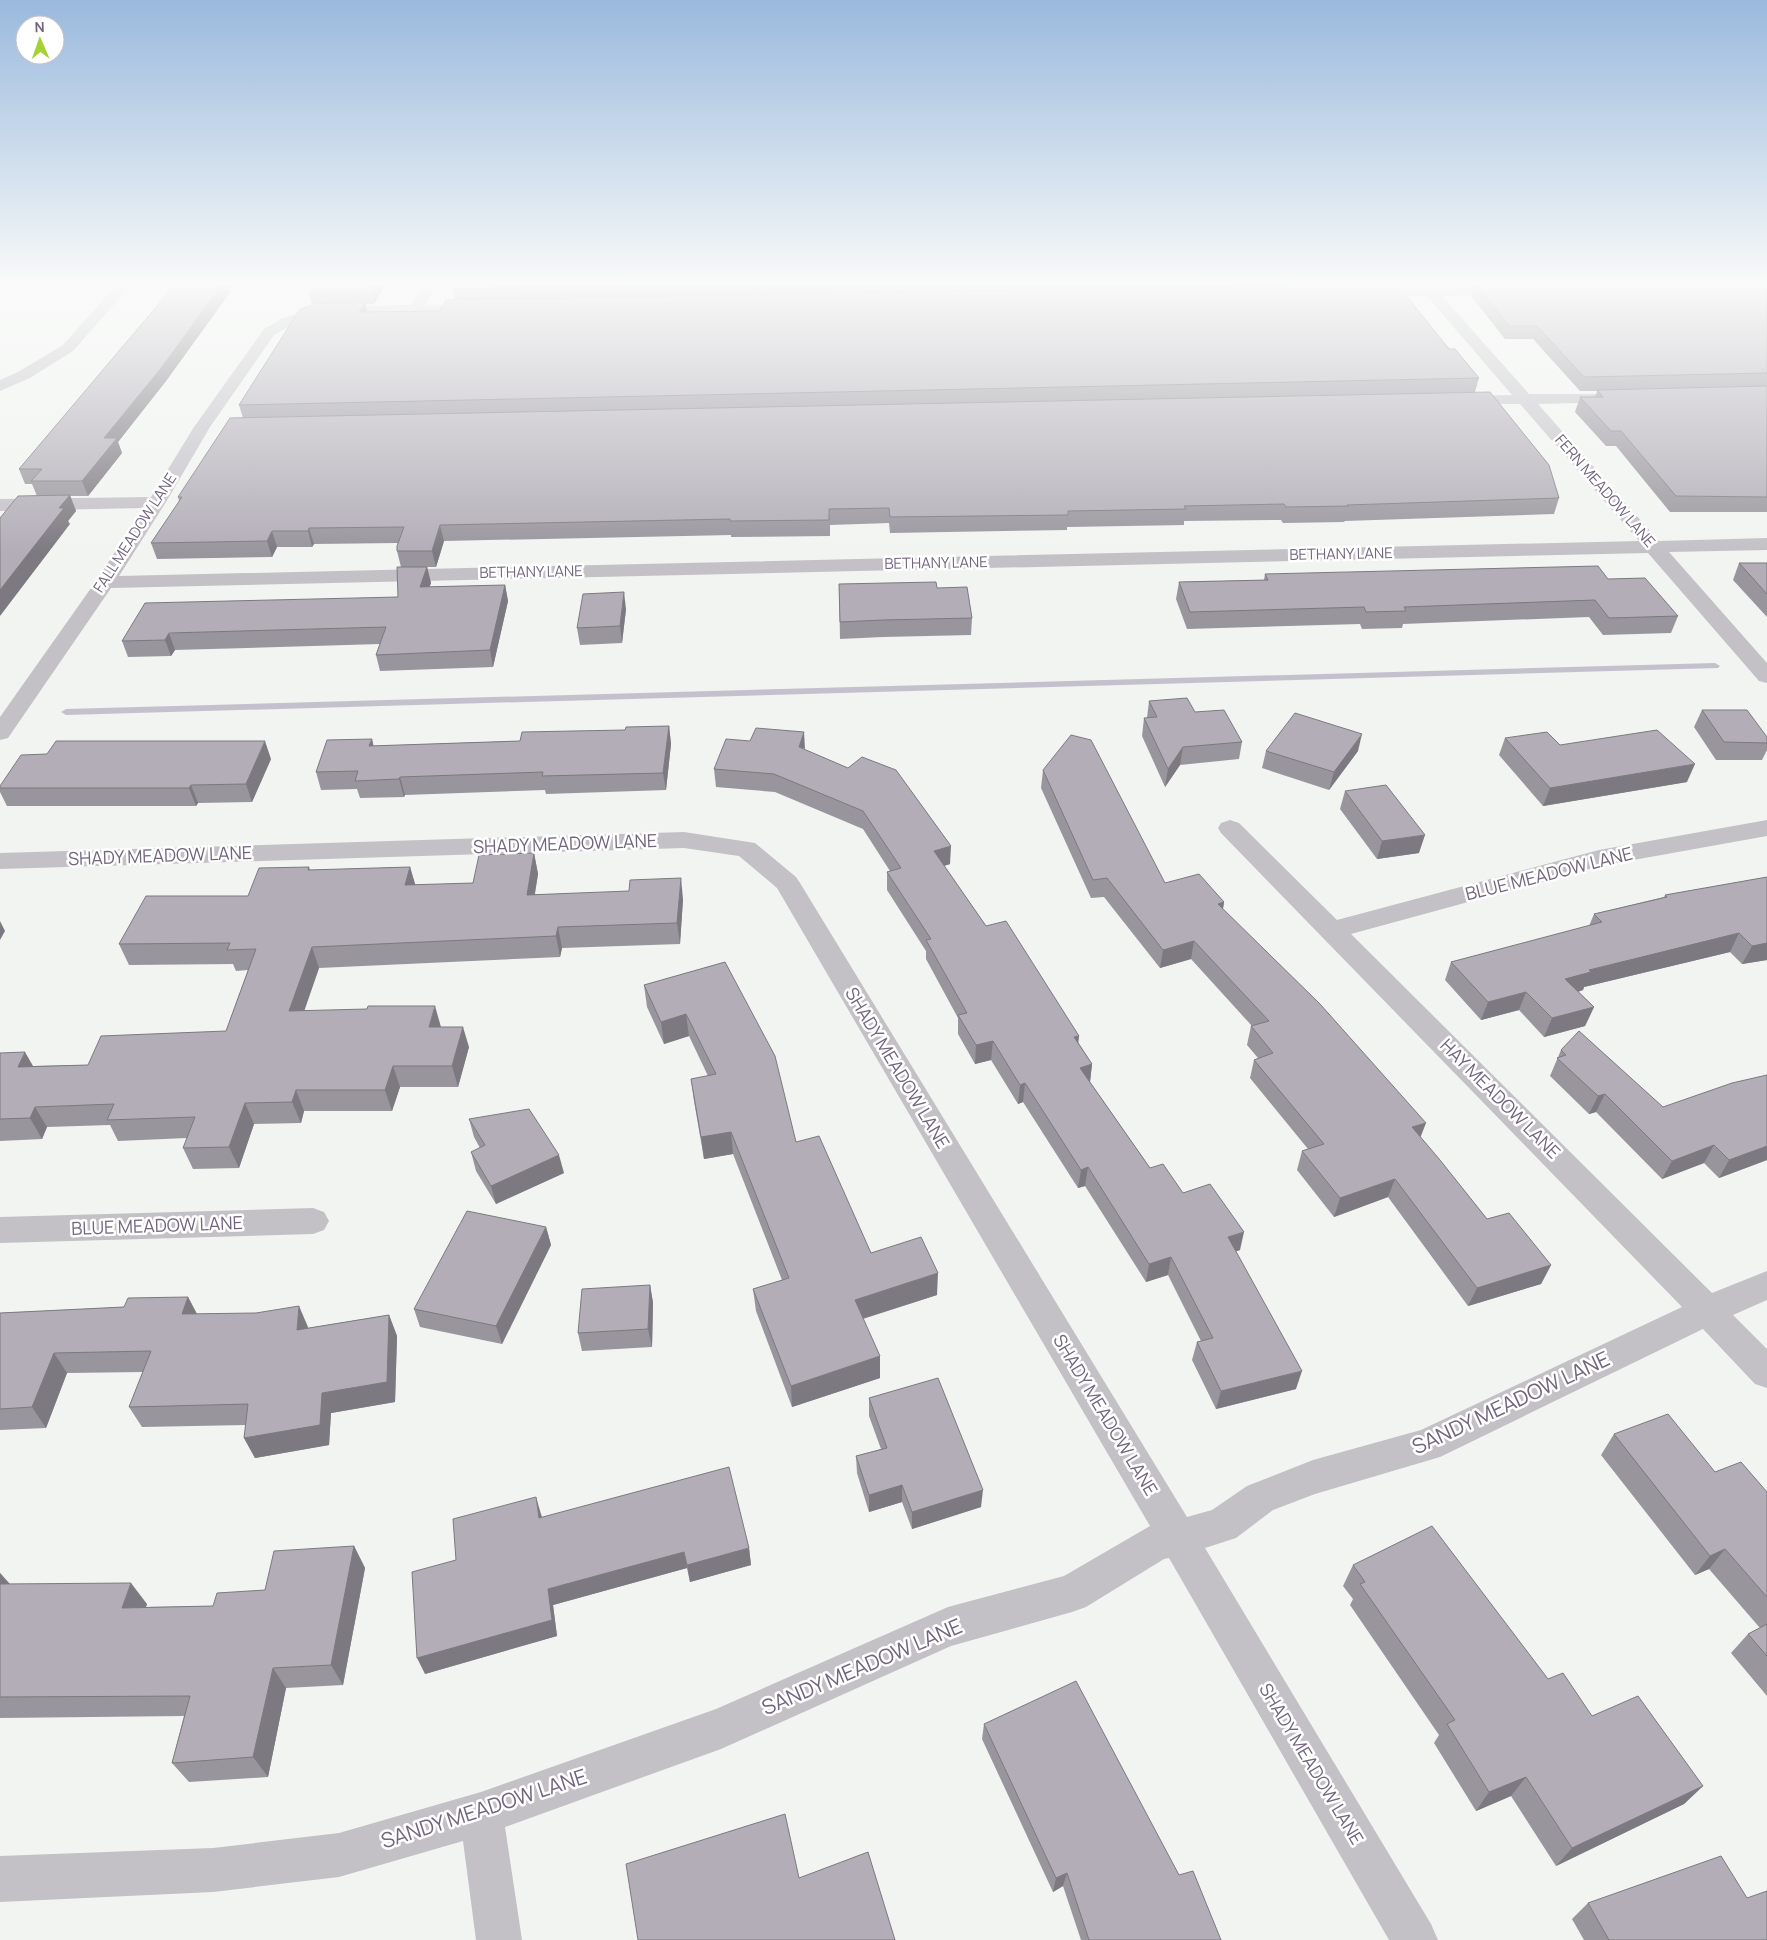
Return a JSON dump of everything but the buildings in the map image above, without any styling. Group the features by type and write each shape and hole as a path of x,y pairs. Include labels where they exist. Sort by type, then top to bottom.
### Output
{"street":[{"path":"0,386 26,374"},
{"name":"FALL MEADOW LANE","path":"0,733 105,582 157,502 202,427 240,374"},
{"name":"FERN MEADOW LANE","path":"1502,374 1767,676"},
{"path":"1445,401 1631,397"},
{"path":"202,427 222,426"},
{"path":"0,505 157,502"},
{"name":"BETHANY LANE","path":"105,582 1767,544"},
{"name":"HAY MEADOW LANE","path":"1230,828 1333,930 1767,1373"},
{"name":"BLUE MEADOW LANE","path":"1333,930 1599,858 1767,828"},
{"name":"SHADY MEADOW LANE","path":"0,861 684,840 746,850 787,883 1416,1940"},
{"name":"BLUE MEADOW LANE","path":"0,1230 313,1222"},
{"name":"SANDY MEADOW LANE","path":"0,1879 213,1870 339,1855 481,1814 721,1728 948,1627 1072,1593 1157,1542 1222,1525 1260,1498 1313,1477 1427,1445 1708,1311 1767,1285"},
{"path":"481,1814 499,1940"}],"waterway":[{"path":"66,712 1715,666"}]}
